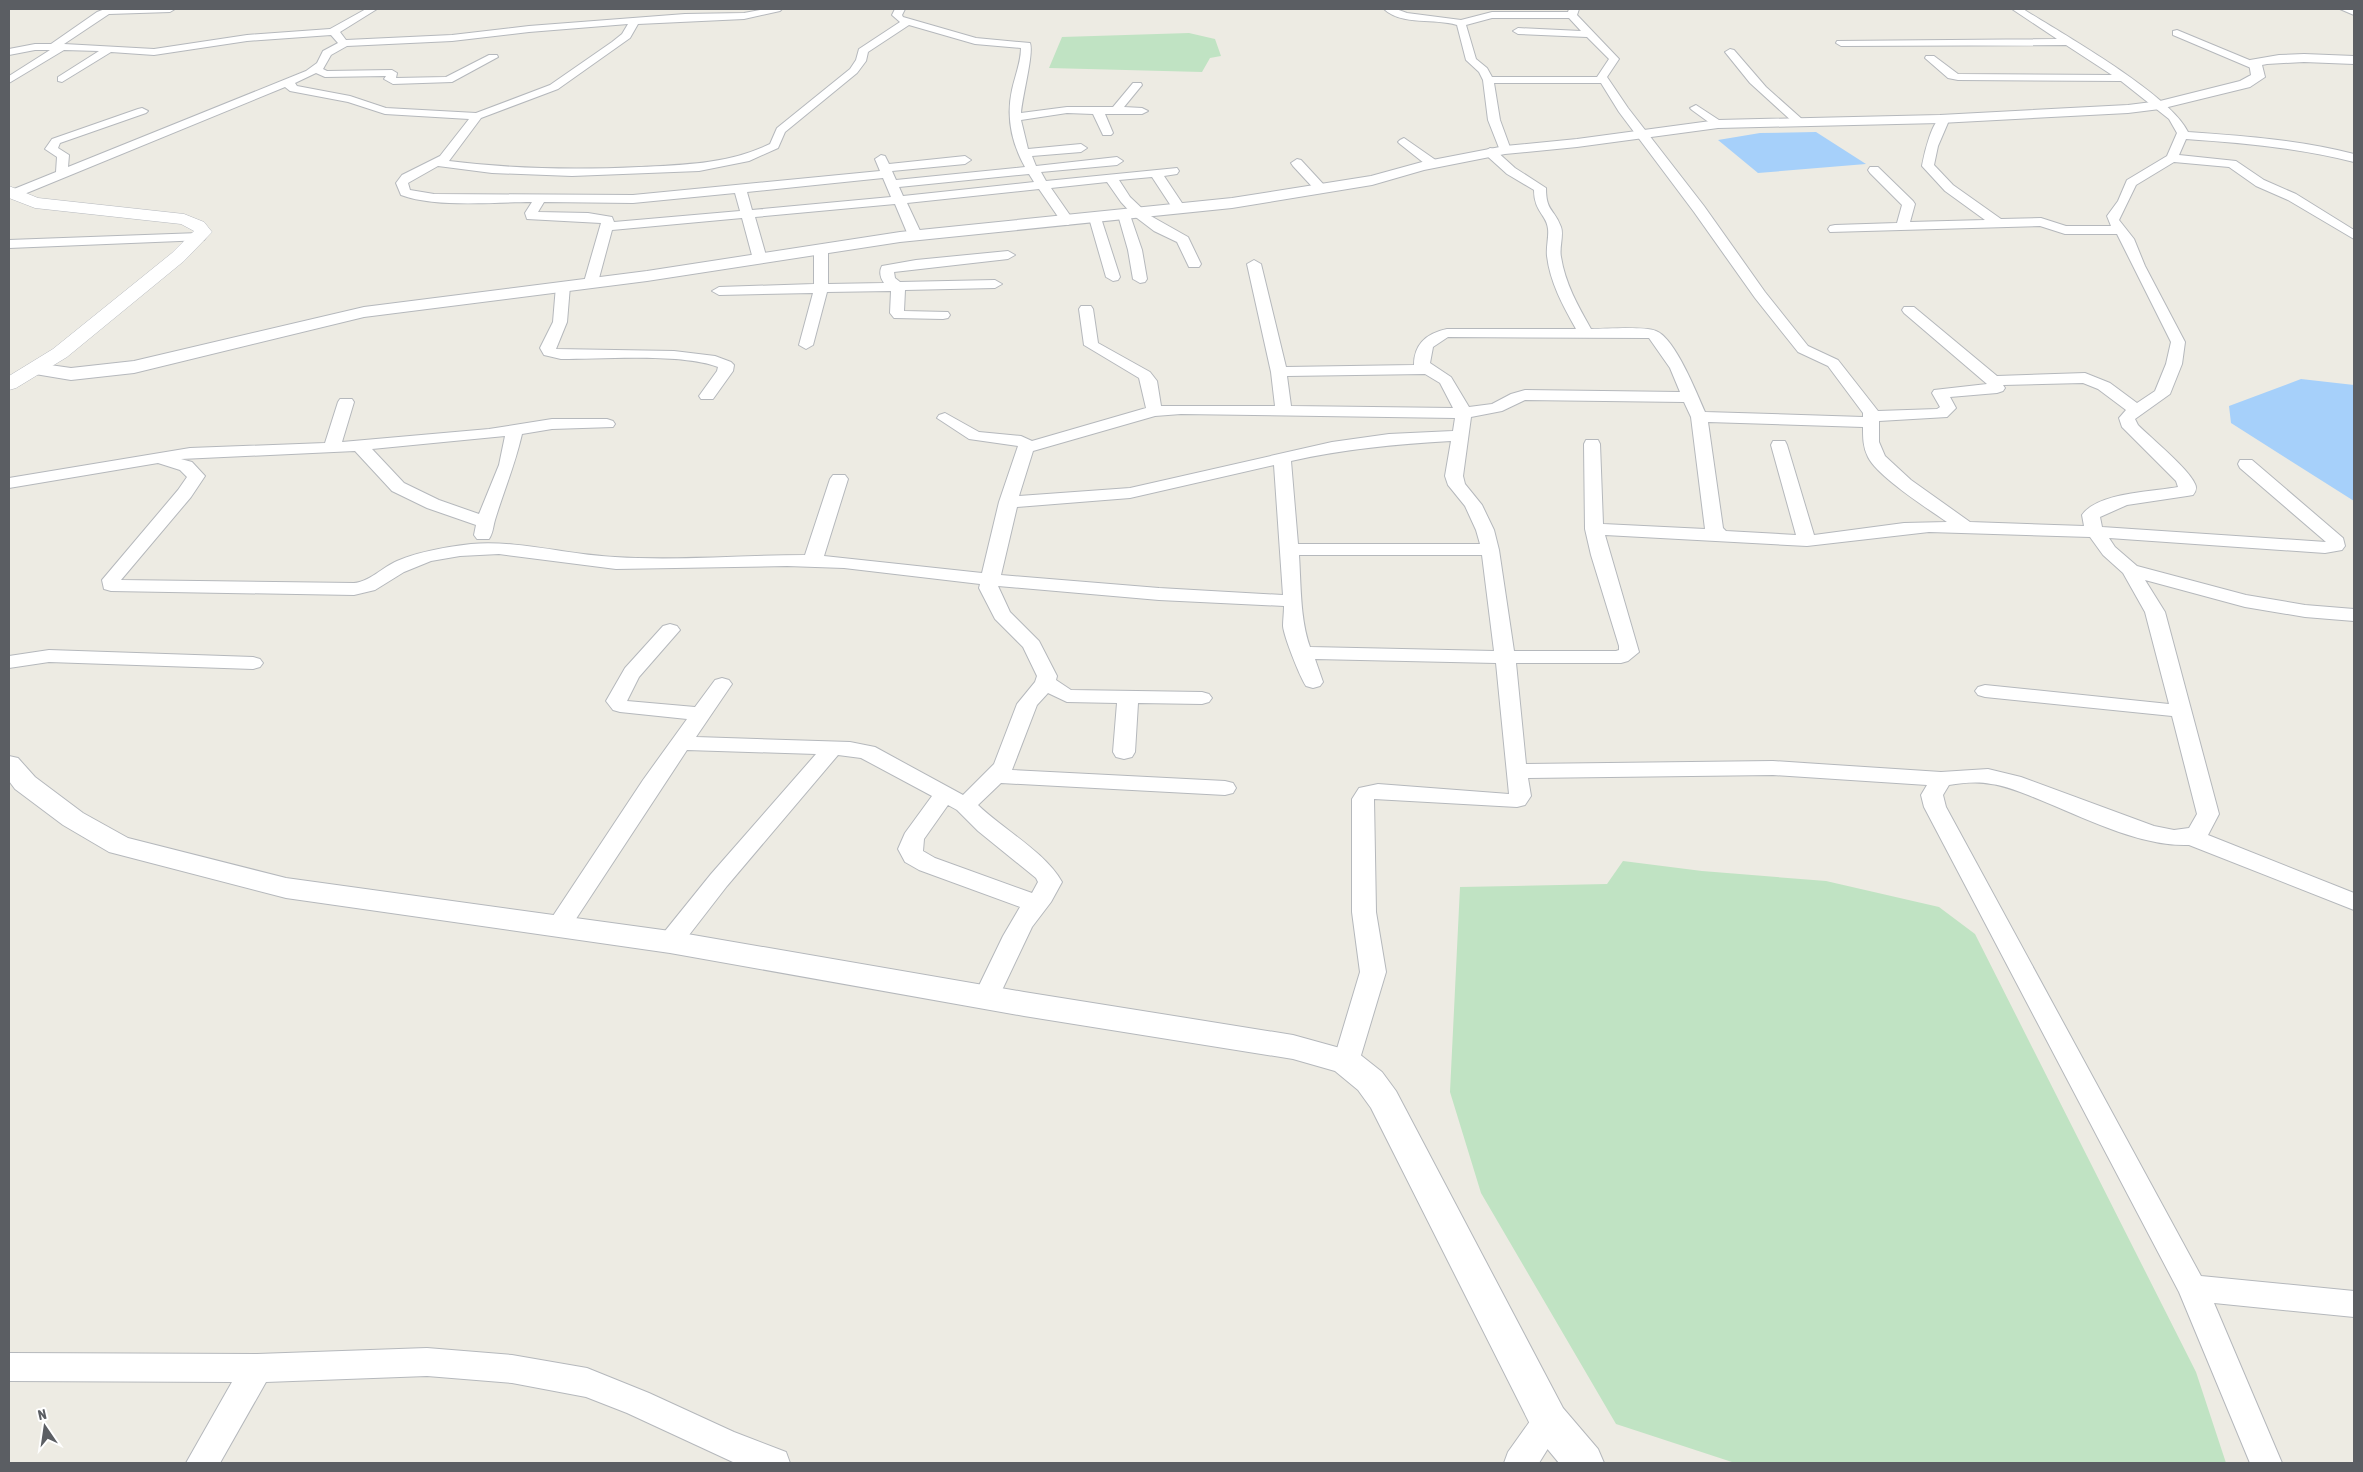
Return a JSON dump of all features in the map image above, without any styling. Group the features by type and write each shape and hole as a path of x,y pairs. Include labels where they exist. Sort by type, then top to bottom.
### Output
{"main road":[{"path":"9,384 36,369 60,352 178,257 202,232 201,228 184,219 49,205 14,198"}],"street":[{"path":"11,77 58,47 100,14 108,11 170,9"},
{"path":"9,52 26,47 110,48 154,52 268,36 332,32 372,9"},
{"path":"14,198 62,174 289,82 316,69 321,65 327,52 345,43 437,39 635,21 744,16 777,9"},
{"path":"900,9 897,17 975,41 1026,45 1014,117 1018,143 1033,170 1068,221"},
{"path":"1389,9 1400,15 1448,18 1461,24 1492,15 1573,12 1590,34 1614,59 1603,75 1603,80 1760,295 1803,349 1833,363 1869,409 1871,442 1878,458 1905,484 1966,528"},
{"path":"2017,9 2124,78 2178,122 2183,135 2172,158 2131,183 2124,200 2113,216 2113,220 2124,235 2178,342 2174,364 2162,394 2136,410 2127,418 2130,427 2183,478 2187,485 2187,491 2120,500 2102,507 2091,515 2094,530 2109,551 2130,570 2154,612 2208,814 2204,827 2191,837"},
{"path":"2345,9 2354,12"},
{"path":"1530,15 1542,30"},
{"path":"289,82 290,87 294,89 350,99 385,111 477,116 554,87 569,78 626,36 635,21"},
{"path":"439,163 494,171 563,173 676,168 717,165 741,160 774,146 781,130 809,106 828,95 862,62 863,51 888,32 909,22"},
{"path":"1461,24 1471,60 1483,70 1488,80 1498,151 1511,172 1540,188 1540,202 1555,228 1552,248 1566,298 1586,333"},
{"path":"1518,31 1542,30 1590,34"},
{"path":"332,32 345,43"},
{"path":"36,369 71,374 134,367 364,312 760,260 915,235 1180,209 1322,189 1372,180 1433,164 1498,151 1642,135 1718,124 1944,118 2160,106 2245,84 2258,77 2254,66 2177,33"},
{"path":"1841,43 2069,42"},
{"path":"62,79 110,48"},
{"path":"1730,52 1744,73 1799,122"},
{"path":"316,69 325,74 392,74 389,79 393,81 441,81 454,79 493,57"},
{"path":"1930,58 1952,76 1958,78 2124,78"},
{"path":"2254,66 2255,63 2274,59 2354,60"},
{"path":"1488,80 1603,80"},
{"path":"1117,109 1137,85"},
{"path":"1696,108 1718,124"},
{"path":"1097,109 1107,133"},
{"path":"1014,117 1067,110 1117,109 1142,111"},
{"path":"62,174 63,156 51,149 56,141 142,111"},
{"path":"477,116 439,163 406,178 402,183 405,192 415,196 434,198 633,198 740,189 965,160"},
{"path":"1944,118 1932,146 1928,166 1949,188 1998,223"},
{"path":"2183,135 2327,150 2354,158"},
{"path":"1404,142 1433,164"},
{"path":"1024,153 1081,148"},
{"path":"2172,158 2232,164 2256,180 2292,197 2354,235"},
{"path":"886,171 1033,170 1118,161"},
{"path":"1297,163 1322,189"},
{"path":"1874,170 1908,204 1903,226"},
{"path":"886,171 915,235"},
{"path":"607,227 898,200 1173,171"},
{"path":"1156,173 1180,209"},
{"path":"1111,177 1132,214 1140,279"},
{"path":"740,189 760,260"},
{"path":"541,198 530,213 532,216 602,218 607,220 607,227 591,282"},
{"path":"1132,214 1183,240 1194,264"},
{"path":"1095,218 1113,277"},
{"path":"1835,229 2041,222 2065,230 2124,235"},
{"path":"9,244 199,237"},
{"path":"806,345 822,289 824,271 821,250"},
{"path":"898,288 888,279 887,269 891,267 1008,255"},
{"path":"1254,264 1279,372 1284,411"},
{"path":"719,291 898,288 995,284"},
{"path":"563,286 560,322 548,348 549,352 561,354 692,357 721,360 726,364 725,371 707,396"},
{"path":"898,288 898,315 943,315"},
{"path":"1086,309 1091,345 1145,375 1149,381 1154,412"},
{"path":"1699,417 1871,419 1941,414 1948,408 1939,395 1942,392 1997,388 1993,381 1909,310"},
{"path":"1346,1062 1373,972 1373,958 1364,912 1363,799 1366,793 1378,790 1508,801 1517,800 1520,796 1505,657 1490,550 1485,530 1473,505 1457,485 1454,476 1464,413 1446,380 1422,365 1421,354 1428,342 1432,338 1447,333 1642,332 1658,338 1678,368 1699,417 1714,529 1720,535"},
{"path":"1279,372 1427,369"},
{"path":"1993,381 2085,378 2104,386 2136,410"},
{"path":"1026,448 1154,412 1181,409 1464,413 1496,408 1517,396 1525,395 1690,397"},
{"path":"332,448 346,402"},
{"path":"945,418 974,436 1021,441 1027,444 1008,502 988,588 1002,615 1032,645 1044,666 1047,676 1045,683 1027,704 1004,766 996,776 955,800 913,838 910,849 913,856 927,864 1037,904"},
{"path":"9,483 157,458 212,452 332,448 516,430 552,424 607,424"},
{"path":"480,550 485,522 507,465 516,430"},
{"path":"1008,502 1130,493 1282,457 1389,439 1461,436"},
{"path":"1302,653 1608,658 1622,657 1629,652 1629,646 1594,529 1592,444"},
{"path":"1779,445 1806,541"},
{"path":"359,446 398,487 433,504 485,522"},
{"path":"1282,457 1293,601 1293,627 1313,682"},
{"path":"157,458 186,466 196,476 185,493 111,580 111,585 359,589 368,586 396,568 417,560 480,550 505,549 584,561 616,563 677,564 813,560 849,562 931,574 1158,595 1293,601"},
{"path":"1594,529 1806,541 1834,539 1894,529 2094,530 2316,547 2336,546 2334,538 2246,464"},
{"path":"813,560 839,479"},
{"path":"1289,550 1490,550"},
{"path":"2130,570 2245,601 2305,611 2354,615"},
{"path":"670,630 618,693 616,701 620,706 630,708 700,714"},
{"path":"9,662 49,656 254,664"},
{"path":"1045,683 1057,688 1067,696 1202,698"},
{"path":"559,925 722,684"},
{"path":"1985,691 2180,711"},
{"path":"1124,752 1128,697"},
{"path":"680,744 868,752 955,800 1045,873 1050,882 1048,890 1016,936 986,998"},
{"path":"670,942 719,880 832,749"},
{"path":"9,764 24,783 66,814 119,845 286,888 670,942 986,998 1292,1047 1346,1062 1370,1081 1384,1100 1549,1421 1584,1463"},
{"path":"1516,771 1773,768 1941,779 1961,775 1995,777 2143,830 2172,838 2191,837 2354,902"},
{"path":"996,776 1225,788"},
{"path":"1941,779 1932,795 1935,807 2192,1288 2266,1463"},
{"path":"2192,1288 2354,1304"},
{"path":"9,1368 257,1368 427,1362 521,1371 587,1383 638,1403 722,1444 774,1463"},
{"path":"202,1463 257,1368"},
{"path":"1520,1463 1549,1421"}],"green space":[{"path":"1189,33 1215,39 1221,56 1210,58 1202,72 1049,68 1062,37"},
{"path":"1623,861 1702,871 1826,881 1939,907 1975,934 2196,1372 2226,1463 1735,1463 1616,1424 1481,1193 1450,1092 1460,887 1607,884"}],"water":[{"path":"1816,132 1866,164 1758,173 1718,140 1760,133"},
{"path":"2301,379 2354,385 2354,501 2231,423 2229,406"}]}
